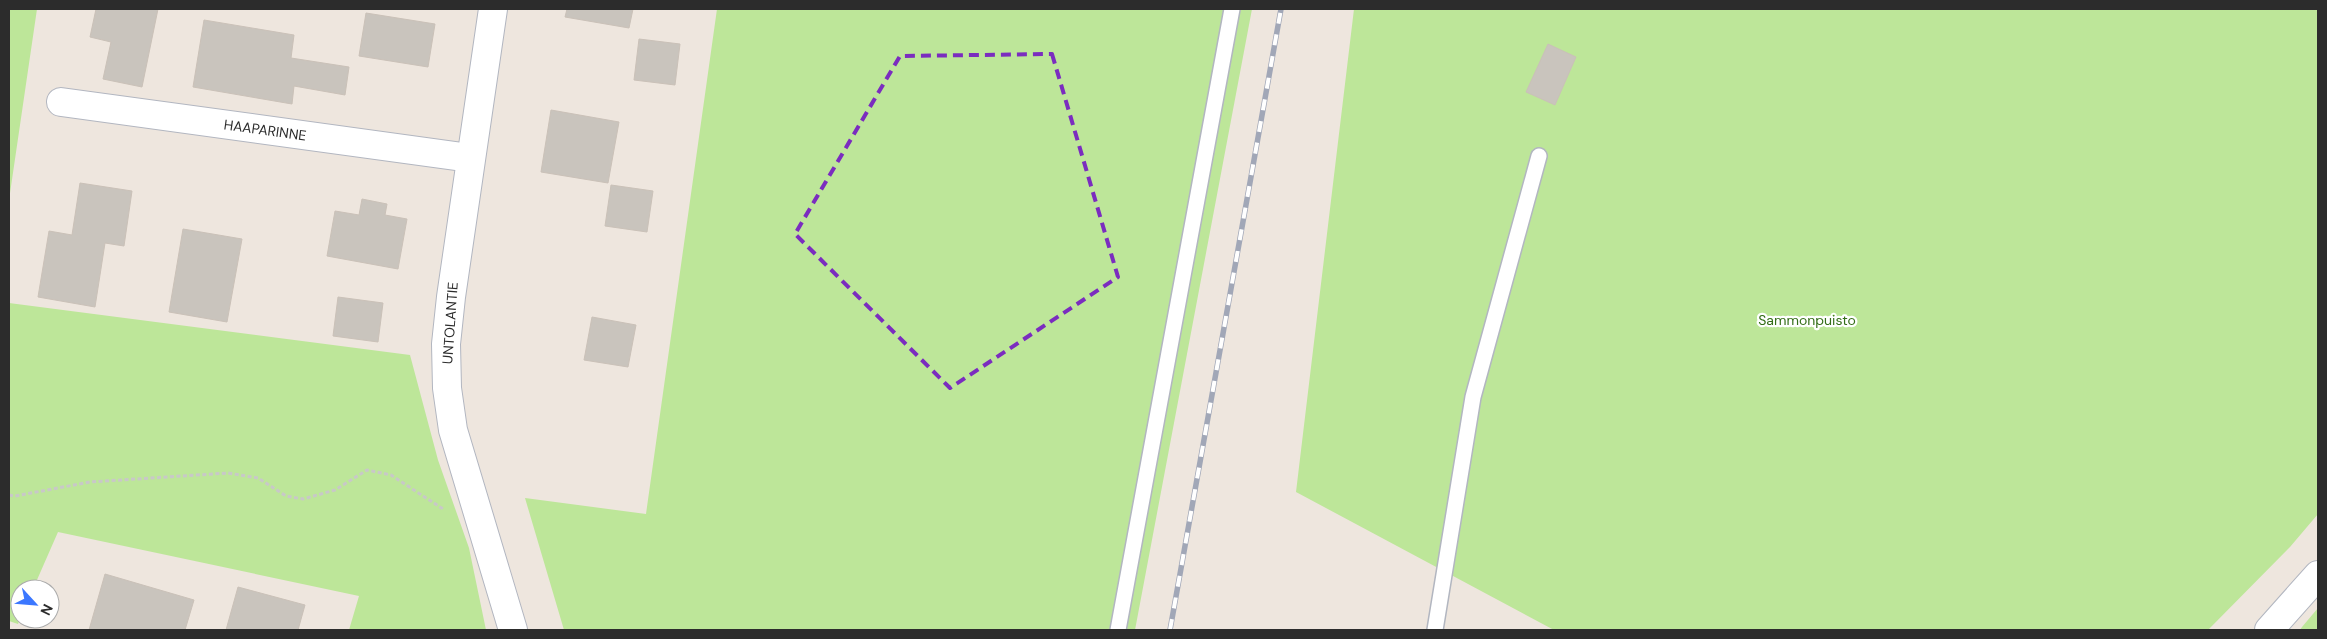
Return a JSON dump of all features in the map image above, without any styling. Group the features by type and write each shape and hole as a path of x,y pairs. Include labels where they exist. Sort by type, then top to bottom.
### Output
{"street":[{"name":"UNTOLANTIE","path":"494,9 450,297 446,344 447,388 454,430 513,630"},
{"name":"HAAPARINNE","path":"61,102 470,158"},
{"path":"2269,630 2318,575"}],"lane":[{"path":"1118,630 1232,9"},
{"path":"1436,630 1473,397 1539,156"}],"path":[{"path":"9,495 15,496 90,482 228,473 258,478 286,496 303,499 335,490 367,470 391,475 444,509"}],"highlighted area":[{"path":"1052,54 1118,277 950,388 795,234 900,56"}],"green space":[{"path":"9,9 37,9 9,200"},
{"path":"717,9 1252,9 1135,630 564,630 525,498 646,514"},
{"name":"Sammonpuisto","path":"1354,9 2318,9 2318,514 2290,547 2208,630 1554,630 1296,492"},
{"path":"9,303 410,355 438,460 469,548 486,630 349,630 359,596 58,532 37,579 10,579 9,621"},
{"path":"2318,608 2318,630 2300,630 2302,627"}],"building":[{"path":"96,9 158,9 142,87 103,79 111,42 90,37"},
{"path":"567,9 633,9 629,28 565,17"},
{"path":"366,13 435,24 428,67 359,56"},
{"path":"204,20 294,35 291,58 349,67 345,95 294,86 292,104 193,87"},
{"path":"639,39 680,44 675,85 634,80"},
{"path":"1548,44 1576,57 1555,105 1526,92"},
{"path":"551,110 619,122 608,183 541,172"},
{"path":"80,183 132,191 124,246 105,243 95,307 38,297 49,231 72,235"},
{"path":"611,185 653,191 647,232 605,226"},
{"path":"362,199 387,204 385,215 407,219 398,269 327,256 335,211 359,215"},
{"path":"183,229 242,239 227,322 169,312"},
{"path":"338,297 383,303 378,342 333,336"},
{"path":"592,317 636,325 628,367 584,360"},
{"path":"105,574 194,600 185,630 89,630"},
{"path":"238,587 305,605 298,630 226,630"}],"railway":[{"path":"1170,630 1281,9"}]}
